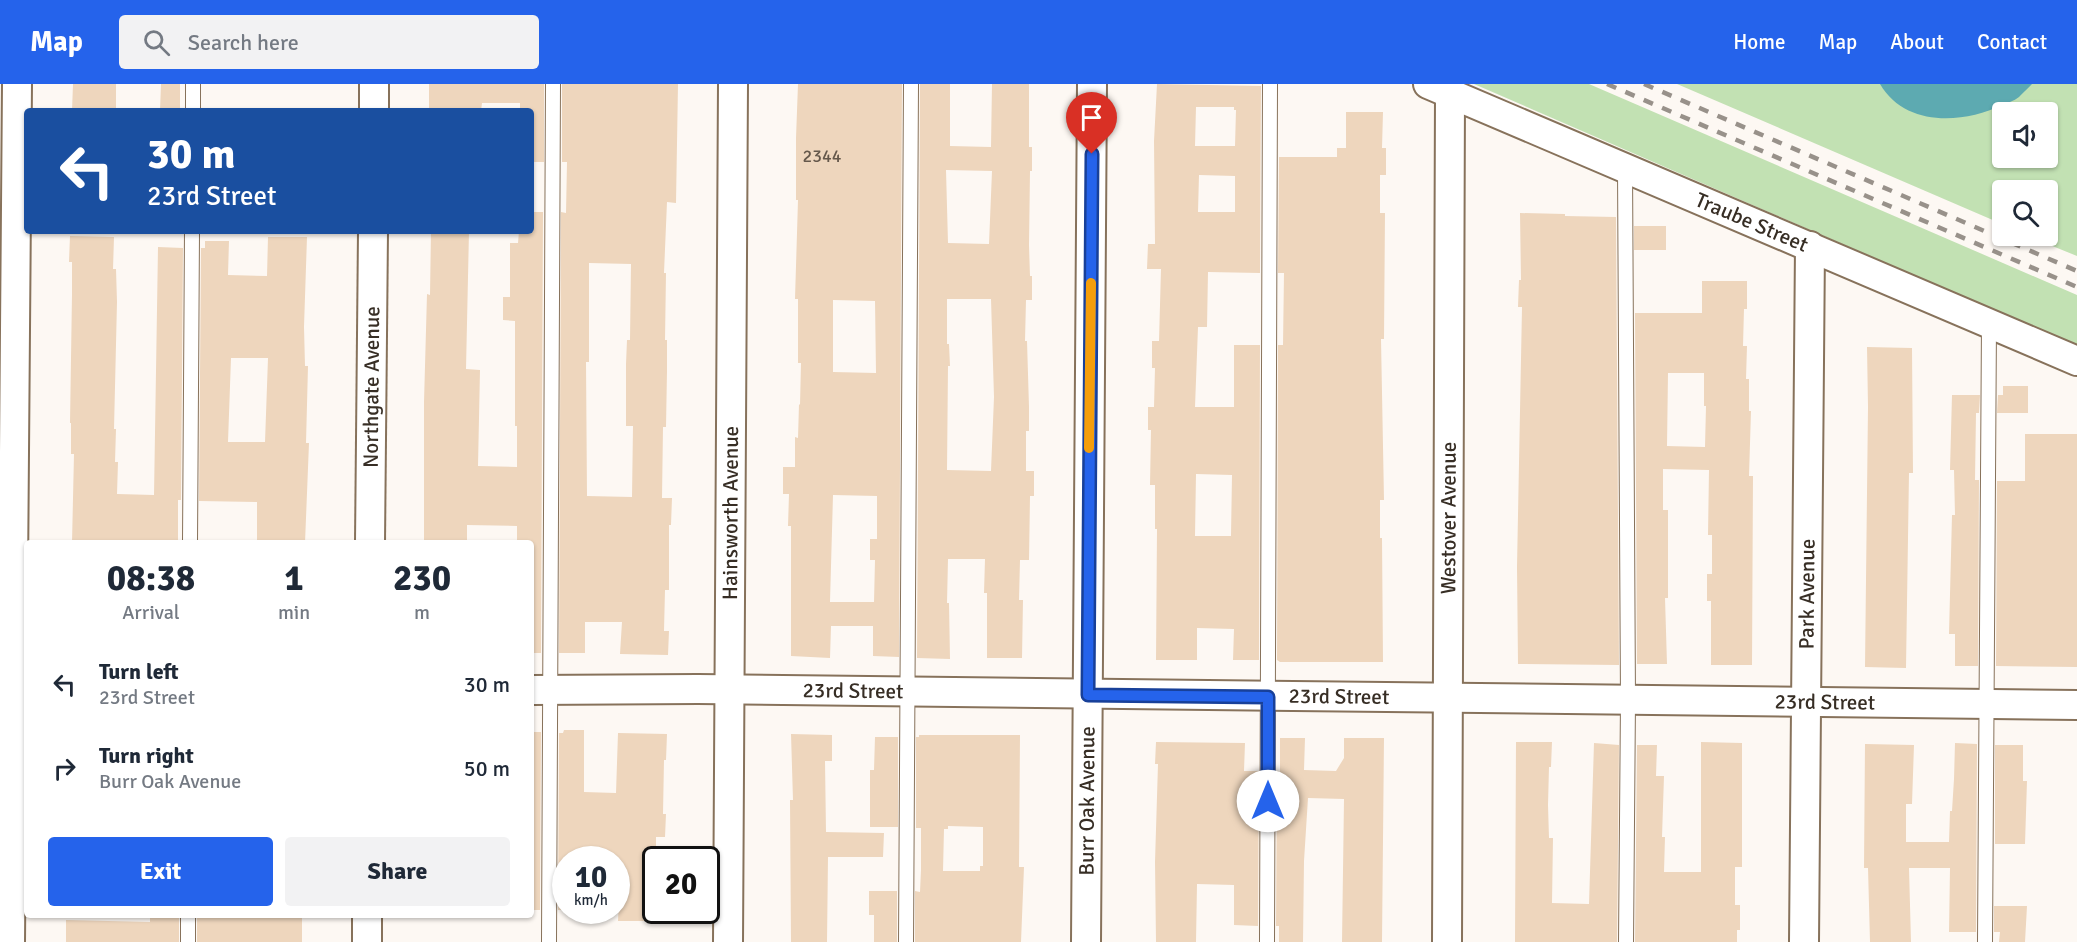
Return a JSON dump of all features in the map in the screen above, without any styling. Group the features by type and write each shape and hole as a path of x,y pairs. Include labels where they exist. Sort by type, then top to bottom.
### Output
{"street":[{"path":"10,942 19,687 17,84"},
{"path":"374,84 374,108"},
{"name":"Hainsworth Avenue","path":"729,942 733,84"},
{"name":"Burr Oak Avenue","path":"1086,942 1092,84"},
{"name":"Traube Street","path":"1439,89 2077,361"},
{"name":"Westover Avenue","path":"1439,89 1448,699 1447,942"},
{"name":"Northgate Avenue","path":"370,540 373,234"},
{"name":"Park Avenue","path":"1804,942 1810,246"},
{"name":"23rd Street","path":"540,690 730,690 2077,705"},
{"path":"367,918 367,942"}],"lane":[{"path":"193,84 193,108"},
{"path":"549,942 540,690 553,84"},
{"path":"906,942 911,84"},
{"path":"1267,942 1270,84"},
{"path":"1625,168 1628,700 1626,942"},
{"path":"190,540 192,234"},
{"path":"1985,942 1989,323"},
{"path":"188,918 188,942"}],"green space":[{"path":"1474,84 1589,84 2077,295 2077,346"},
{"path":"1677,84 2077,84 2077,256 2052,246 2058,246 2058,180 1992,180 1992,220"}],"water":[{"path":"1880,84 2032,84 2019,97 2010,102 1992,102 1992,109 1970,116 1953,118 1919,115 1904,108 1891,98"}],"building":[{"path":"73,84 116,84 116,108 72,108"},
{"path":"161,84 180,84 180,108 160,108"},
{"path":"429,84 544,84 544,162 534,162 534,108 520,108 520,103 482,103 481,108 429,108"},
{"path":"562,84 678,84 676,203 667,202 664,273 666,273 667,371 662,498 672,498 671,525 669,525 669,590 665,590 664,631 669,631 668,655 620,654 622,622 585,622 585,653 559,653 561,212 566,213 567,162 562,162","holes":["589,263 631,264 630,340 627,340 626,364 626,426 633,426 632,497 587,496 586,362 589,362"]},
{"path":"798,84 902,84 899,657 873,656 873,626 831,626 830,658 791,656 791,526 788,526 789,494 783,494 783,467 795,467 795,437 798,438 800,405 798,299 795,299 798,200 796,200","holes":["833,300 875,301 876,373 833,372","833,495 877,496 877,539 870,539 870,560 875,560 874,602 830,602"]},
{"path":"920,84 950,84 950,146 991,147 992,84 1029,84 1029,147 1032,147 1032,171 1030,171 1029,245 1032,300 1026,300 1025,341 1027,341 1029,431 1026,431 1026,471 1034,471 1034,496 1030,496 1029,560 1020,560 1019,600 1023,600 1022,658 987,658 985,559 948,559 947,603 949,603 950,659 917,658","holes":["946,170 992,171 989,244 948,243","947,299 991,299 994,397 991,471 947,470 948,366 950,366 949,344 947,344"]},
{"path":"1157,84 1261,86 1260,273 1208,272 1207,327 1198,327 1195,407 1234,407 1234,345 1260,345 1259,660 1233,660 1234,629 1197,628 1197,660 1156,660 1157,529 1155,529 1155,485 1150,485 1151,430 1148,430 1148,407 1154,407 1155,368 1152,368 1152,341 1159,341 1161,269 1147,269 1148,244 1155,244 1154,141","holes":["1196,107 1234,107 1236,110 1235,146 1195,146","1199,175 1235,176 1235,212 1198,212","1196,474 1232,475 1231,536 1195,536"]},
{"path":"1346,112 1383,112 1382,148 1386,148 1386,175 1380,175 1380,213 1385,213 1384,339 1381,339 1384,500 1380,500 1383,662 1280,662 1277,660 1278,345 1283,345 1284,273 1278,273 1279,157 1337,157 1337,148 1346,148"},
{"path":"534,212 543,212 541,653 534,653 534,540 517,540 517,526 467,525 467,540 424,540 424,402 431,234 469,234 466,369 480,370 478,466 517,467 515,321 503,320 503,297 510,297 510,243 518,243 519,234 534,234"},
{"path":"1520,213 1616,217 1619,665 1518,664 1517,567 1522,307 1518,307 1519,280 1521,280"},
{"path":"1634,226 1666,226 1666,250 1634,250"},
{"path":"70,236 114,237 113,269 116,269 117,302 114,429 116,429 115,462 118,462 117,494 154,495 158,247 183,248 181,500 178,500 178,540 72,540 74,454 71,454 70,423 72,262 69,262"},
{"path":"268,237 307,237 304,327 305,366 308,366 306,443 309,443 305,540 257,540 257,502 199,501 201,248 205,248 205,241 229,241 228,275 267,276","holes":["231,358 268,358 265,442 228,442"]},
{"path":"1702,281 1747,281 1743,346 1747,346 1746,379 1749,379 1749,411 1751,411 1749,476 1753,476 1752,665 1711,665 1711,601 1707,601 1707,574 1712,574 1712,535 1708,535 1709,470 1663,469 1663,510 1668,510 1668,598 1665,598 1667,664 1637,664 1635,313 1702,313","holes":["1668,373 1704,373 1705,447 1667,446"]},
{"path":"1867,347 1912,348 1913,473 1909,473 1906,668 1865,667"},
{"path":"2003,386 2028,386 2028,413 1997,413 1998,395 2003,395"},
{"path":"1952,395 1980,395 1979,413 1976,413 1975,480 1979,480 1978,666 1955,666 1955,634 1949,634 1952,515 1955,515 1954,470 1950,470"},
{"path":"2025,434 2077,434 2077,667 1996,666 1997,481 2025,481"},
{"path":"564,730 584,730 584,792 616,793 618,733 667,734 666,760 664,760 665,837 656,837 656,846 642,846 642,921 630,921 630,846 558,846 559,733 563,733"},
{"path":"534,732 541,732 540,910 534,910"},
{"path":"791,734 832,735 832,761 825,761 826,832 884,833 883,857 828,857 827,942 791,942 790,800 793,800"},
{"path":"919,735 1020,735 1019,867 1024,867 1021,942 915,942 915,891 920,892 921,870 921,828 916,828 916,737","holes":["948,826 983,827 983,866 980,866 980,871 943,871 944,829 948,829"]},
{"path":"875,737 898,737 898,827 870,827 870,770 874,770"},
{"path":"1280,738 1305,738 1304,770 1336,771 1344,758 1344,738 1384,738 1382,942 1342,942 1344,799 1308,798 1304,861 1303,942 1279,942 1279,926 1276,926 1277,771 1280,772"},
{"path":"1156,742 1245,743 1244,771 1259,771 1258,926 1234,925 1234,885 1197,884 1196,942 1156,942 1155,862 1158,764 1155,764"},
{"path":"1516,742 1552,742 1548,805 1549,838 1553,838 1552,903 1589,904 1594,743 1619,745 1617,942 1515,942"},
{"path":"1701,742 1742,743 1742,867 1735,867 1735,905 1740,905 1740,930 1737,930 1737,942 1635,942 1637,745 1657,745 1656,776 1664,776 1662,837 1665,837 1664,872 1701,872"},
{"path":"1955,743 1977,744 1976,932 1949,932 1950,868 1909,868 1911,942 1870,942 1868,868 1864,868 1865,744 1914,745 1912,804 1906,804 1906,842 1949,842"},
{"path":"1995,745 2023,745 2023,781 2027,781 2025,844 1995,844"},
{"path":"869,891 897,891 897,942 874,942 874,915 869,915"},
{"path":"1994,906 2027,906 2025,942 1999,942 2000,932 1994,932"},
{"path":"150,918 179,918 179,942 66,942 66,920 150,922"},
{"path":"197,918 302,918 302,942 197,942"}],"railway":[{"path":"1607,84 2077,287"},
{"path":"1644,84 2077,271"}],"slow traffic":[{"path":"1089,448 1091,283"}],"route":[{"path":"1092,154 1088,695 1268,697 1268,801"}]}
